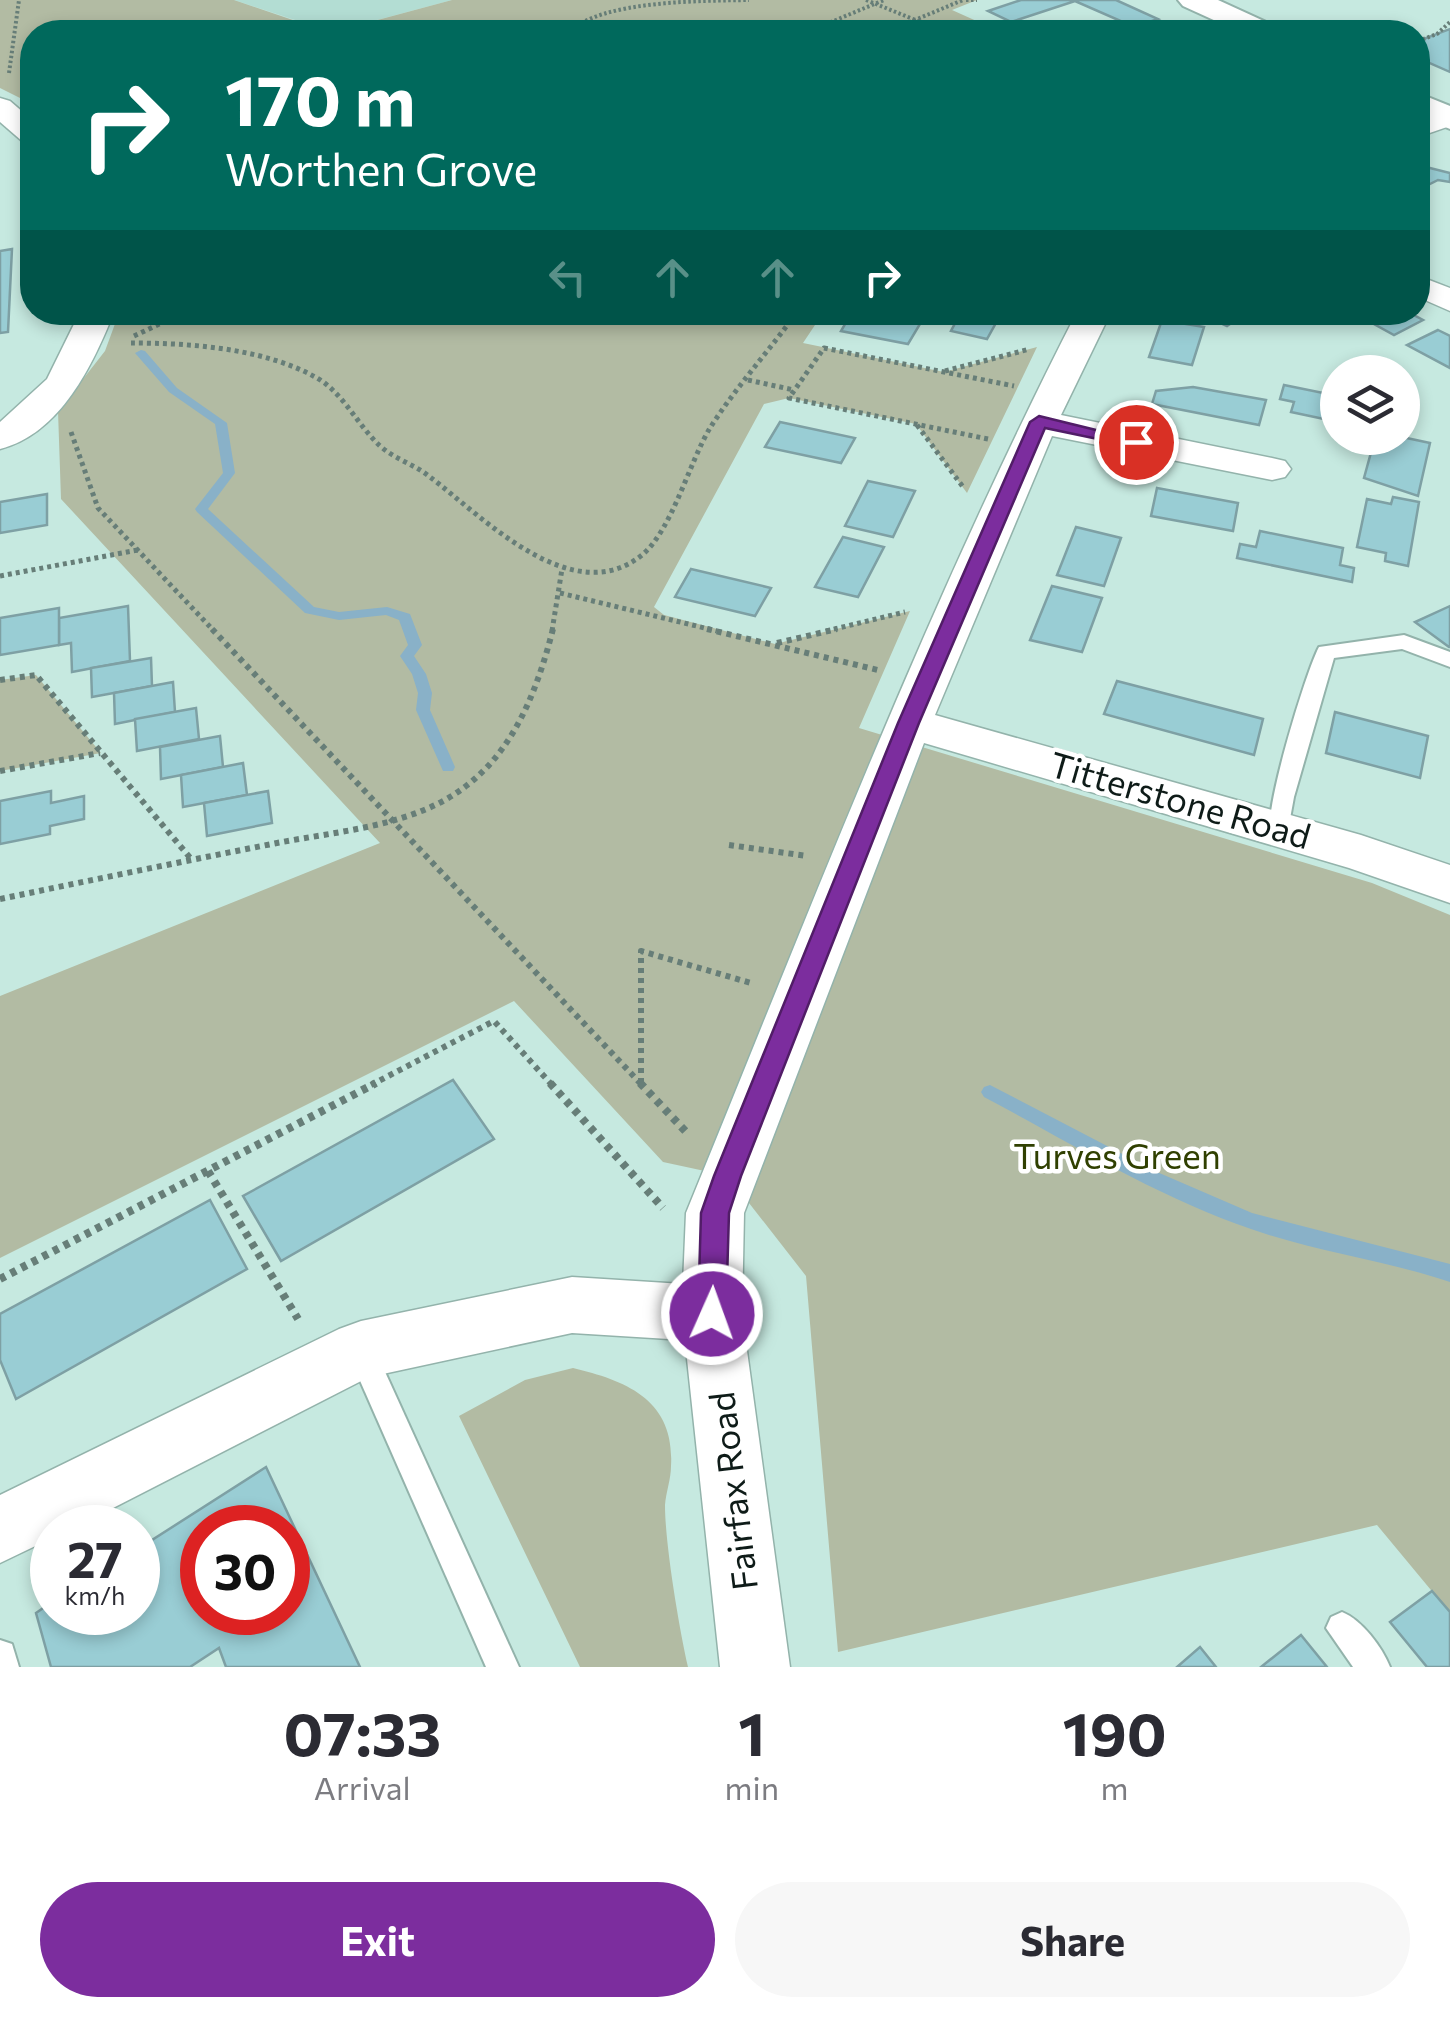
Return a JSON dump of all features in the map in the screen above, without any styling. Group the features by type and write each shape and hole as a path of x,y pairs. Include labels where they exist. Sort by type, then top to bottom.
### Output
{"street":[{"path":"1193,0 1237,20"},
{"path":"0,438 38,414 63,386 91,325"},
{"name":"Fairfax Road","path":"755,1667 713,1290 715,1213 918,703 1040,421 1088,325"},
{"path":"1040,421 1272,469"},
{"name":"Titterstone Road","path":"918,703 1279,830 1450,884"},
{"path":"0,1530 344,1359 572,1305 713,1290"}],"lane":[{"path":"1279,830 1284,798 1326,652 1404,642 1450,660"},
{"path":"344,1359 503,1667"},
{"path":"1342,1628 1374,1667"},
{"path":"0,1656 3,1667"}],"path":[{"path":"2,109 19,0"},
{"path":"578,20 626,8 749,0"},
{"path":"866,0 916,19 961,0 977,0"},
{"path":"837,20 884,0"},
{"path":"1430,37 1450,22"},
{"path":"120,343 171,342 244,354 320,380 389,454 418,468 515,542 562,568 590,573 617,570 645,553 710,427 788,325"},
{"path":"944,372 1083,325"},
{"path":"824,348 944,372 1040,421 916,424 789,398 824,348"},
{"path":"748,380 794,390"},
{"path":"63,386 66,417 98,508 728,1176"},
{"path":"916,424 993,528"},
{"path":"0,576 138,550"},
{"path":"0,898 391,819 464,788 504,750 533,692 558,619 562,568"},
{"path":"560,593 776,644 918,703"},
{"path":"776,644 963,598"},
{"path":"0,680 36,675 192,860"},
{"path":"0,771 101,753"},
{"path":"728,845 853,862"},
{"path":"641,1084 641,951 799,997"},
{"path":"0,1279 494,1021 713,1290"},
{"path":"208,1171 344,1359"}],"shaded area":[{"path":"234,0 452,0 377,20 295,20"}],"green space":[{"path":"0,0 234,0 293,20 20,20 20,98 0,88"},
{"path":"452,0 977,0 952,10 974,20 378,20"},
{"name":"Turves Green","path":"115,325 815,325 803,343 944,372 1037,347 967,493 916,424 789,398 764,404 654,607 664,615 775,644 910,611 859,728 1372,883 1450,915 1450,1613 1377,1525 838,1652 806,1276 728,1176 663,1162 514,1001 0,1258 0,996 380,843 61,499 58,411 105,351"},
{"path":"36,675 101,753 0,771 0,680"},
{"path":"573,1368 629,1387 656,1409 665,1425 671,1466 665,1505 667,1541 688,1667 580,1667 459,1416 525,1380"}],"building":[{"path":"1021,0 1116,0 1158,19 1118,20 1075,1 1017,20 1007,20 988,11"},
{"path":"1450,29 1450,72 1430,63 1430,36"},
{"path":"1430,168 1450,173 1450,182 1438,180 1430,184"},
{"path":"12,249 8,332 0,333 0,251"},
{"path":"844,325 919,325 908,344 841,331"},
{"path":"954,325 995,325 987,339 951,331"},
{"path":"1160,325 1204,327 1192,365 1149,357"},
{"path":"1376,325 1413,325 1394,335"},
{"path":"1438,330 1450,336 1450,368 1407,345"},
{"path":"1284,385 1320,392 1320,418 1291,412 1294,402 1280,399"},
{"path":"1193,387 1266,400 1259,425 1152,404 1156,391"},
{"path":"780,422 855,438 841,463 765,447"},
{"path":"1420,441 1430,443 1418,496 1364,478 1370,455 1420,455"},
{"path":"868,481 915,491 893,537 845,526"},
{"path":"1157,488 1238,503 1233,531 1151,516"},
{"path":"47,494 47,525 0,533 0,502"},
{"path":"1393,497 1419,502 1408,566 1385,561 1386,553 1357,547 1367,499 1391,504"},
{"path":"1076,527 1121,538 1104,586 1057,575"},
{"path":"1260,531 1343,548 1340,565 1354,568 1352,582 1237,558 1240,544 1256,547"},
{"path":"843,537 884,547 858,597 815,587"},
{"path":"691,569 771,588 755,616 675,597"},
{"path":"1052,586 1102,598 1082,652 1030,640"},
{"path":"128,606 130,661 72,672 71,643 59,645 59,618"},
{"path":"1450,606 1450,647 1449,647 1415,622"},
{"path":"59,608 59,645 0,655 0,618"},
{"path":"151,658 152,686 92,697 91,668"},
{"path":"1117,681 1263,719 1254,755 1104,714"},
{"path":"173,682 175,712 115,724 114,693"},
{"path":"196,708 199,739 137,751 135,719"},
{"path":"1335,712 1428,736 1420,778 1326,753"},
{"path":"220,736 223,767 161,779 160,747"},
{"path":"243,763 247,795 183,807 181,775"},
{"path":"51,791 51,803 84,796 84,819 50,826 50,834 0,844 0,801"},
{"path":"268,791 272,823 207,836 204,803"},
{"path":"453,1080 494,1139 281,1261 243,1196"},
{"path":"210,1200 247,1269 16,1399 0,1360 0,1314"},
{"path":"266,1467 284,1505 207,1505"},
{"path":"180,1522 180,1635 310,1635 310,1561 360,1667 226,1667 219,1648 190,1667 51,1667 42,1635 160,1635 160,1535"},
{"path":"1432,1591 1450,1612 1450,1667 1427,1667 1390,1622"},
{"path":"1301,1635 1327,1667 1261,1667"},
{"path":"1200,1647 1216,1667 1177,1667"}],"waterway":[{"path":"141,353 173,390 221,423 229,473 201,509 310,610 339,616 387,611 405,617 415,645 407,656 419,674 425,693 423,710 448,767"},
{"path":"990,1092 1216,1208 1300,1236 1450,1273"}],"route":[{"path":"712,1314 715,1213 728,1176 909,723 1039,422 1136,442"}]}
